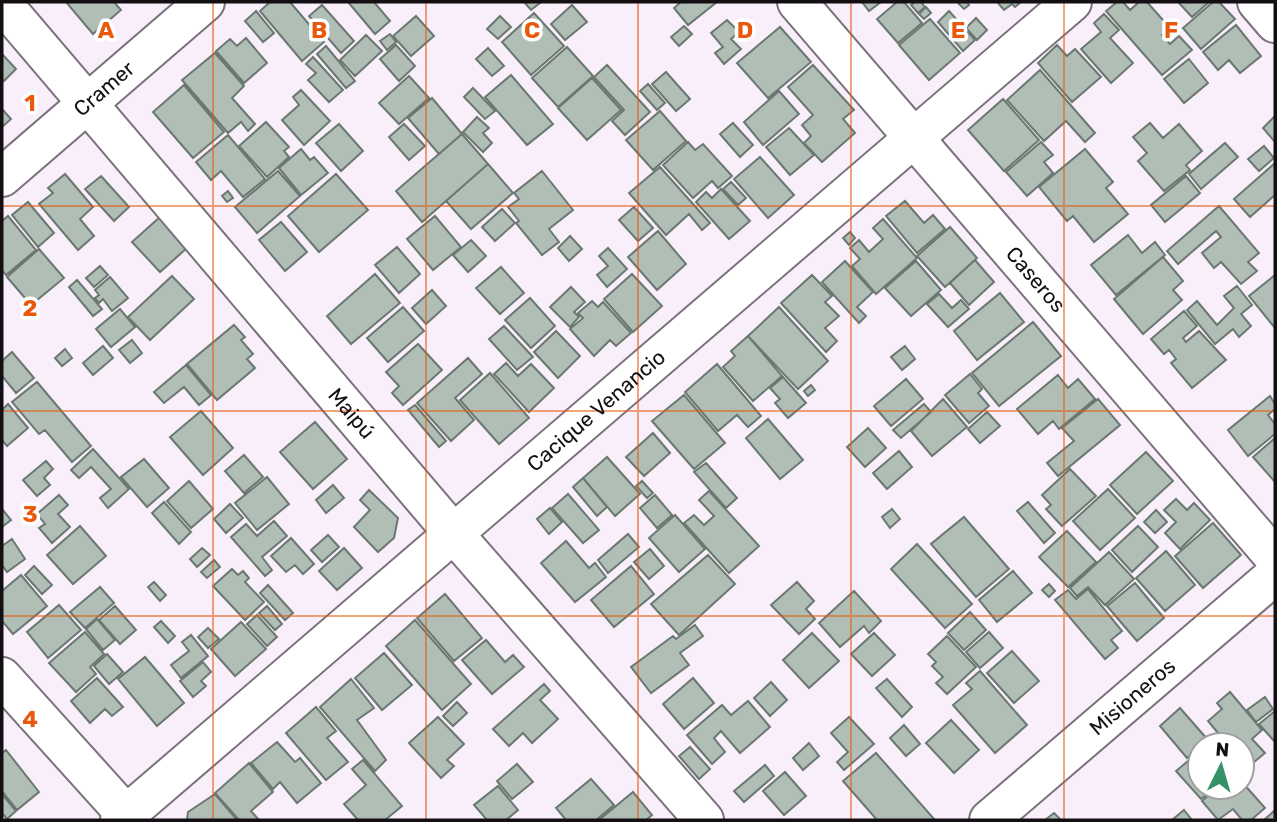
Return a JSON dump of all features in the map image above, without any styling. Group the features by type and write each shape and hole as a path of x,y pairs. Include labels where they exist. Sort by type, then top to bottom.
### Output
{"street":[{"name":"Cramer","path":"2,177 205,2"},
{"name":"Caseros","path":"797,2 1275,558"},
{"name":"Cacique Venancio","path":"126,818 1072,2"},
{"path":"1257,2 1275,23"},
{"name":"Maipú","path":"2,4 454,534 704,820"},
{"name":"Misioneros","path":"989,820 1275,575"},
{"path":"2,677 126,818"}],"building":[{"path":"66,2 114,2 121,10 93,34"},
{"path":"270,2 290,2 324,42 302,61 260,11"},
{"path":"348,2 374,2 390,21 375,34"},
{"path":"524,2 539,2 540,3 531,10"},
{"path":"681,2 717,2 688,25 674,8"},
{"path":"862,2 881,2 869,11"},
{"path":"897,2 904,2 922,23 898,43 877,19"},
{"path":"921,2 925,7 918,13 911,5"},
{"path":"957,2 967,2 969,5 964,9"},
{"path":"997,2 1021,2 1004,10"},
{"path":"1117,2 1123,2 1130,10 1139,2 1147,2 1170,28 1162,35 1170,44 1179,36 1192,50 1162,75 1106,11"},
{"path":"1178,2 1209,2 1192,17"},
{"path":"1213,2 1219,2 1235,19 1201,49 1183,28"},
{"path":"322,5 354,41 341,53 309,16"},
{"path":"572,5 587,22 565,40 551,24"},
{"path":"926,7 931,13 924,19 919,14"},
{"path":"256,11 274,33 263,42 245,21"},
{"path":"949,11 975,40 963,51 938,22"},
{"path":"534,13 564,46 531,75 502,42"},
{"path":"1104,14 1119,30 1110,38 1133,63 1111,83 1081,49 1101,32 1094,23"},
{"path":"416,16 434,36 411,56 393,36"},
{"path":"500,16 511,27 498,39 487,29"},
{"path":"976,18 987,30 977,40 966,28"},
{"path":"930,19 960,53 929,80 899,45"},
{"path":"727,20 739,32 731,39 741,49 724,64 715,53 723,47 711,33"},
{"path":"1236,25 1261,56 1240,73 1229,60 1218,70 1203,52"},
{"path":"684,26 692,34 679,46 671,37"},
{"path":"780,27 811,62 768,98 737,63"},
{"path":"390,34 396,42 387,50 380,41"},
{"path":"366,35 382,51 355,76 340,60"},
{"path":"246,38 267,63 244,83 216,51 230,39 237,46"},
{"path":"396,45 415,66 399,81 380,59"},
{"path":"1057,45 1067,56 1075,49 1101,77 1072,102 1038,63"},
{"path":"326,46 355,81 346,88 317,54"},
{"path":"567,47 593,76 558,107 532,78"},
{"path":"488,48 504,66 492,76 476,59"},
{"path":"215,53 244,86 232,98 255,124 248,131 241,122 228,133 182,80"},
{"path":"2,54 16,69 4,81 2,79"},
{"path":"313,57 343,90 329,102 308,80 316,73 306,64"},
{"path":"1189,59 1208,83 1184,103 1164,79"},
{"path":"607,65 650,112 625,135 612,121 624,110 594,77"},
{"path":"813,65 854,110 843,119 855,133 822,162 804,143 811,136 802,125 813,115 788,87"},
{"path":"1040,70 1095,133 1085,142 1066,121 1044,141 1007,100"},
{"path":"666,72 690,99 676,111 652,84"},
{"path":"511,75 553,124 527,145 485,97"},
{"path":"409,76 429,98 399,124 379,103"},
{"path":"592,78 621,110 587,140 558,108"},
{"path":"648,84 665,103 657,110 640,91"},
{"path":"184,85 224,132 193,158 153,112"},
{"path":"473,88 495,111 485,119 464,97"},
{"path":"301,90 330,121 304,145 282,120 299,105 293,97"},
{"path":"779,91 799,114 763,145 744,122"},
{"path":"432,98 462,134 439,154 408,118"},
{"path":"1003,99 1039,140 1004,171 968,130"},
{"path":"2,109 11,119 2,127"},
{"path":"660,111 686,141 653,170 626,140"},
{"path":"477,117 489,128 483,133 492,143 483,152 463,132"},
{"path":"1275,118 1275,142 1263,128"},
{"path":"266,122 289,147 284,151 289,157 267,177 239,146"},
{"path":"733,123 753,145 740,157 720,134"},
{"path":"1150,123 1163,138 1179,124 1202,151 1186,165 1190,170 1164,191 1138,161 1147,153 1133,137"},
{"path":"339,124 363,151 341,171 316,143"},
{"path":"404,124 425,146 409,160 389,137"},
{"path":"789,128 814,155 790,175 766,147"},
{"path":"462,134 488,164 422,222 396,191"},
{"path":"228,135 265,179 243,197 221,171 211,180 196,162"},
{"path":"688,142 695,150 703,144 732,176 718,188 712,181 693,198 663,165"},
{"path":"1041,142 1053,155 1044,162 1053,173 1027,196 1006,172"},
{"path":"1225,143 1238,157 1201,189 1189,174"},
{"path":"1264,146 1274,158 1259,171 1248,159"},
{"path":"301,149 310,160 314,157 328,173 301,195 279,168"},
{"path":"1085,149 1113,182 1106,188 1128,214 1094,242 1073,216 1067,221 1039,187"},
{"path":"760,157 794,195 768,218 734,179"},
{"path":"1275,163 1275,195 1250,217 1234,199"},
{"path":"488,164 513,193 471,229 446,201"},
{"path":"660,167 710,223 702,230 689,214 666,235 629,193"},
{"path":"278,171 300,196 257,233 235,207"},
{"path":"542,171 573,210 549,229 559,242 542,255 516,223 519,221 508,207 519,199 514,193"},
{"path":"65,174 93,207 80,219 94,236 78,250 39,204 53,193 48,188"},
{"path":"336,174 368,210 319,252 288,216"},
{"path":"101,176 129,207 114,221 85,189"},
{"path":"1186,176 1200,193 1165,222 1151,205"},
{"path":"731,182 746,198 738,205 723,189"},
{"path":"721,189 750,221 729,239 696,202 706,192 712,198"},
{"path":"228,191 233,198 227,202 222,196"},
{"path":"905,201 924,223 933,215 945,229 917,253 886,216"},
{"path":"28,202 54,233 38,247 12,215"},
{"path":"1219,206 1259,253 1248,262 1257,271 1241,284 1221,262 1214,268 1202,253 1221,237 1216,231 1178,264 1167,251"},
{"path":"634,207 653,228 638,241 619,220"},
{"path":"502,209 515,223 495,241 482,227"},
{"path":"8,216 36,250 6,275 2,270 2,221"},
{"path":"435,216 461,247 433,270 407,239"},
{"path":"160,217 187,248 160,272 132,242"},
{"path":"883,219 917,258 876,294 852,266 860,259 850,248 859,240 869,252 883,239 873,228"},
{"path":"281,222 307,252 285,271 259,240"},
{"path":"950,227 977,258 945,287 917,256"},
{"path":"658,231 686,264 657,290 628,257"},
{"path":"850,232 855,238 849,245 843,238"},
{"path":"1128,235 1142,253 1155,242 1165,255 1116,295 1091,265"},
{"path":"570,236 582,249 569,261 558,248"},
{"path":"471,240 486,256 468,272 453,255"},
{"path":"397,247 420,274 399,293 375,265"},
{"path":"608,248 627,269 607,287 597,275 608,266 599,256"},
{"path":"39,249 64,278 31,305 7,277"},
{"path":"1163,257 1183,281 1173,290 1182,300 1143,334 1114,299"},
{"path":"975,260 994,282 969,305 950,283"},
{"path":"845,261 873,292 857,307 866,316 859,323 822,282"},
{"path":"916,261 941,290 911,316 885,288"},
{"path":"100,266 108,275 94,287 86,278"},
{"path":"501,267 524,293 500,314 476,288"},
{"path":"375,274 400,303 351,344 327,316"},
{"path":"632,274 662,306 633,332 604,299"},
{"path":"812,275 832,296 825,302 839,316 825,328 837,341 826,352 781,303"},
{"path":"1275,275 1275,328 1249,296"},
{"path":"172,276 194,299 150,340 128,317"},
{"path":"110,277 128,298 112,311 103,299 99,303 95,298 99,295 95,290"},
{"path":"77,280 102,309 93,316 69,287"},
{"path":"1237,286 1252,305 1241,314 1251,326 1239,337 1233,329 1215,344 1187,310 1197,301 1217,325 1234,308 1224,296"},
{"path":"571,287 585,302 574,312 579,317 570,327 550,307"},
{"path":"432,290 446,306 426,324 412,308"},
{"path":"1000,293 1024,322 977,360 954,331"},
{"path":"939,294 952,308 961,300 969,309 948,327 927,304"},
{"path":"530,298 555,326 531,348 505,320"},
{"path":"592,301 598,307 603,302 631,333 616,346 610,340 594,356 570,329 583,318 578,313"},
{"path":"403,307 424,331 388,362 367,338"},
{"path":"779,307 828,361 798,389 748,336"},
{"path":"120,309 135,327 111,347 96,329"},
{"path":"1184,311 1197,326 1183,338 1186,342 1199,331 1226,360 1192,388 1171,363 1176,359 1169,350 1164,354 1151,339"},
{"path":"1033,322 1061,356 999,406 972,373"},
{"path":"234,325 245,337 241,340 253,354 247,359 255,368 217,400 187,364"},
{"path":"504,326 533,357 517,370 489,339"},
{"path":"556,331 580,356 558,378 534,352"},
{"path":"748,336 782,376 753,401 723,367 735,356 731,351"},
{"path":"132,340 142,353 130,363 119,350"},
{"path":"418,344 442,370 403,405 392,393 399,386 386,372"},
{"path":"103,346 113,358 93,375 83,363"},
{"path":"905,346 915,359 902,370 891,357"},
{"path":"65,349 72,358 62,366 55,358"},
{"path":"12,352 34,378 16,393 2,376 2,361"},
{"path":"468,358 482,374 455,398 474,420 451,441 417,403"},
{"path":"506,363 518,376 531,364 554,388 529,412 494,374"},
{"path":"717,364 761,416 748,427 737,415 718,431 685,392"},
{"path":"186,365 211,395 199,405 184,387 164,403 154,392"},
{"path":"490,373 529,418 499,444 460,400"},
{"path":"970,374 982,389 978,393 989,406 969,423 945,395"},
{"path":"1058,375 1068,388 1078,379 1095,399 1059,429 1053,421 1038,434 1017,409"},
{"path":"783,377 806,403 788,418 775,403 780,399 770,388"},
{"path":"906,379 923,399 891,426 874,406"},
{"path":"37,382 91,446 72,462 45,430 39,434 12,402"},
{"path":"811,385 815,390 808,396 804,391"},
{"path":"684,395 725,443 694,469 652,421"},
{"path":"1270,396 1275,409 1268,415 1275,424 1275,434 1248,456 1228,430"},
{"path":"943,399 967,427 932,456 911,431"},
{"path":"1098,399 1120,425 1058,476 1047,463 1074,441 1062,428"},
{"path":"8,404 28,428 7,446 2,440 2,410"},
{"path":"924,404 931,412 901,438 893,430"},
{"path":"415,405 446,441 439,447 408,410"},
{"path":"201,411 233,448 203,475 170,437"},
{"path":"987,412 1000,426 980,443 968,429"},
{"path":"768,419 803,460 780,479 746,438"},
{"path":"315,422 347,459 313,489 280,452"},
{"path":"868,428 886,448 865,467 847,447"},
{"path":"653,433 670,453 644,476 626,457"},
{"path":"1275,438 1275,482 1253,457"},
{"path":"93,449 129,489 108,508 100,498 111,489 91,467 79,478 71,470"},
{"path":"899,451 912,467 887,489 873,473"},
{"path":"1146,452 1173,481 1137,514 1110,485"},
{"path":"244,455 263,477 244,493 225,471"},
{"path":"607,457 640,494 615,516 583,478"},
{"path":"144,459 169,488 147,507 121,477"},
{"path":"46,461 53,469 44,478 50,485 37,496 23,480"},
{"path":"706,463 737,498 726,508 694,472"},
{"path":"1070,469 1096,496 1062,526 1046,509 1051,505 1042,495"},
{"path":"267,477 289,504 257,530 235,503"},
{"path":"583,478 607,507 597,516 573,487"},
{"path":"189,481 213,509 191,528 167,501"},
{"path":"642,481 653,493 647,498 636,486"},
{"path":"333,485 344,498 326,513 316,500"},
{"path":"1108,489 1135,518 1100,550 1073,521"},
{"path":"369,490 398,518 394,538 378,552 354,527 370,510 360,500"},
{"path":"709,491 759,546 729,573 684,523 694,515 704,525 714,516 699,500"},
{"path":"568,494 599,530 583,543 552,508"},
{"path":"59,495 68,505 58,514 70,527 52,543 39,528 45,524 37,514"},
{"path":"655,495 672,515 657,528 640,508"},
{"path":"1176,499 1187,510 1194,503 1210,520 1180,549 1165,533 1176,522 1164,510"},
{"path":"164,502 191,532 179,544 152,513"},
{"path":"1028,502 1055,533 1044,543 1017,511"},
{"path":"230,504 243,518 226,533 214,519"},
{"path":"550,508 562,522 549,534 537,519"},
{"path":"2,509 11,520 2,527"},
{"path":"892,509 900,519 890,528 882,517"},
{"path":"1156,510 1167,522 1155,533 1144,522"},
{"path":"675,515 705,549 679,572 649,538"},
{"path":"964,517 1009,569 976,597 931,544"},
{"path":"274,521 287,536 262,557 272,570 265,576 231,537 246,524 257,536"},
{"path":"1213,523 1241,555 1203,588 1175,556"},
{"path":"80,526 106,556 73,584 47,555"},
{"path":"1138,526 1158,547 1132,572 1112,550"},
{"path":"1067,531 1096,562 1068,587 1039,557"},
{"path":"628,534 639,547 608,573 598,560"},
{"path":"328,535 339,547 322,562 311,550"},
{"path":"291,538 314,564 303,574 295,565 286,572 271,556"},
{"path":"12,539 25,559 7,572 2,565 2,546"},
{"path":"566,541 589,568 595,563 606,577 575,602 541,563"},
{"path":"917,544 972,604 945,628 891,569"},
{"path":"202,548 210,555 197,567 190,559"},
{"path":"344,548 362,568 337,590 319,571"},
{"path":"650,549 664,566 649,579 634,562"},
{"path":"1166,551 1195,585 1165,611 1136,578"},
{"path":"1109,552 1134,579 1105,605 1088,587 1077,596 1070,588"},
{"path":"708,555 735,584 679,635 651,604"},
{"path":"214,560 220,567 207,578 201,572"},
{"path":"34,566 52,585 42,594 25,575"},
{"path":"631,566 654,594 614,627 591,600"},
{"path":"232,569 238,575 243,571 249,578 245,582 264,602 245,620 213,586"},
{"path":"1013,571 1032,593 997,622 979,600"},
{"path":"21,575 47,606 13,634 2,621 2,591"},
{"path":"154,582 166,595 160,601 148,587"},
{"path":"797,582 814,601 806,609 815,619 799,634 771,605"},
{"path":"1135,583 1164,618 1137,641 1107,606"},
{"path":"1049,584 1055,591 1049,597 1042,590"},
{"path":"268,585 293,613 285,620 260,593"},
{"path":"100,587 114,603 85,628 70,612"},
{"path":"1088,589 1122,631 1111,640 1118,648 1105,659 1055,600 1068,590 1076,599"},
{"path":"854,591 881,621 869,633 864,626 840,647 819,623"},
{"path":"445,594 482,638 454,661 417,618"},
{"path":"59,605 81,630 48,658 27,632"},
{"path":"115,606 136,630 120,644 99,620"},
{"path":"267,606 282,624 275,630 259,613"},
{"path":"970,612 986,630 964,650 948,633"},
{"path":"257,615 277,637 267,646 247,624"},
{"path":"97,619 115,640 103,650 86,629"},
{"path":"415,620 471,684 442,710 386,646"},
{"path":"161,621 175,636 168,643 154,627"},
{"path":"241,622 266,649 235,676 211,649"},
{"path":"695,625 703,636 680,653 689,665 651,693 631,667 673,636 676,639"},
{"path":"208,628 219,639 208,648 198,637"},
{"path":"85,632 104,654 90,667 96,674 76,692 49,663"},
{"path":"989,632 1003,648 980,668 966,652"},
{"path":"812,633 839,661 809,688 783,660"},
{"path":"874,633 895,655 872,676 851,654"},
{"path":"191,635 208,656 181,678 171,665 189,651 182,642"},
{"path":"947,636 976,667 947,694 936,683 943,677 932,666 936,662 928,654"},
{"path":"486,640 505,662 513,655 524,667 492,694 462,660"},
{"path":"1012,651 1039,681 1014,703 987,673"},
{"path":"384,653 412,685 382,710 355,678"},
{"path":"107,654 123,672 109,684 94,666"},
{"path":"145,657 184,703 157,726 118,679"},
{"path":"203,662 211,672 201,681 206,686 193,697 180,681"},
{"path":"980,671 1027,725 995,753 953,705 972,689 966,683"},
{"path":"97,678 123,707 112,716 105,709 90,723 71,701"},
{"path":"693,678 714,703 684,729 663,704"},
{"path":"351,679 374,708 357,720 386,760 375,771 320,707"},
{"path":"887,679 912,707 902,717 876,688"},
{"path":"771,682 787,700 770,716 754,698"},
{"path":"544,684 550,691 540,700 558,719 532,743 523,733 509,746 493,729"},
{"path":"1230,692 1262,730 1256,735 1256,731 1216,731 1208,721 1222,709 1217,703"},
{"path":"1265,697 1273,709 1256,722 1247,710"},
{"path":"748,701 770,727 740,753 721,731 714,738 725,752 712,764 687,735 722,705 731,715"},
{"path":"457,702 467,713 453,726 443,716"},
{"path":"316,707 336,731 327,738 348,762 326,780 286,733"},
{"path":"1180,708 1200,731 1186,731 1186,757 1160,726"},
{"path":"1275,711 1275,742 1259,724"},
{"path":"438,717 464,744 447,760 454,766 441,778 409,743"},
{"path":"849,717 874,744 844,770 837,762 848,752 831,733"},
{"path":"951,720 979,750 954,773 926,743"},
{"path":"904,725 920,744 906,756 890,738"},
{"path":"277,742 295,762 300,758 321,783 297,803 280,782 273,789 251,763"},
{"path":"809,743 819,756 803,770 793,758"},
{"path":"1256,743 1265,753 1256,760"},
{"path":"690,747 710,769 699,779 679,756"},
{"path":"6,750 39,792 17,810 2,791 2,753"},
{"path":"876,753 934,819 877,820 843,781"},
{"path":"363,760 402,806 385,820 358,820 344,804 366,785 352,769"},
{"path":"249,763 273,792 251,811 259,820 239,820 215,793"},
{"path":"1186,763 1186,782 1176,771"},
{"path":"517,764 533,782 512,799 497,781"},
{"path":"765,765 774,776 744,802 734,791"},
{"path":"785,772 806,796 784,815 763,791"},
{"path":"591,779 614,805 596,820 566,820 556,808"},
{"path":"498,786 518,810 506,820 487,820 474,805"},
{"path":"633,792 652,815 646,820 599,820"},
{"path":"2,794 16,811 7,819 2,813"},
{"path":"215,794 237,820 187,820 188,812"},
{"path":"1256,798 1265,808 1251,820 1242,820 1233,809 1218,820 1202,801 1256,801"},
{"path":"1184,810 1192,820 1172,820"},
{"path":"1275,810 1275,820 1264,820"},
{"path":"1054,813 1061,820 1045,820"}]}
